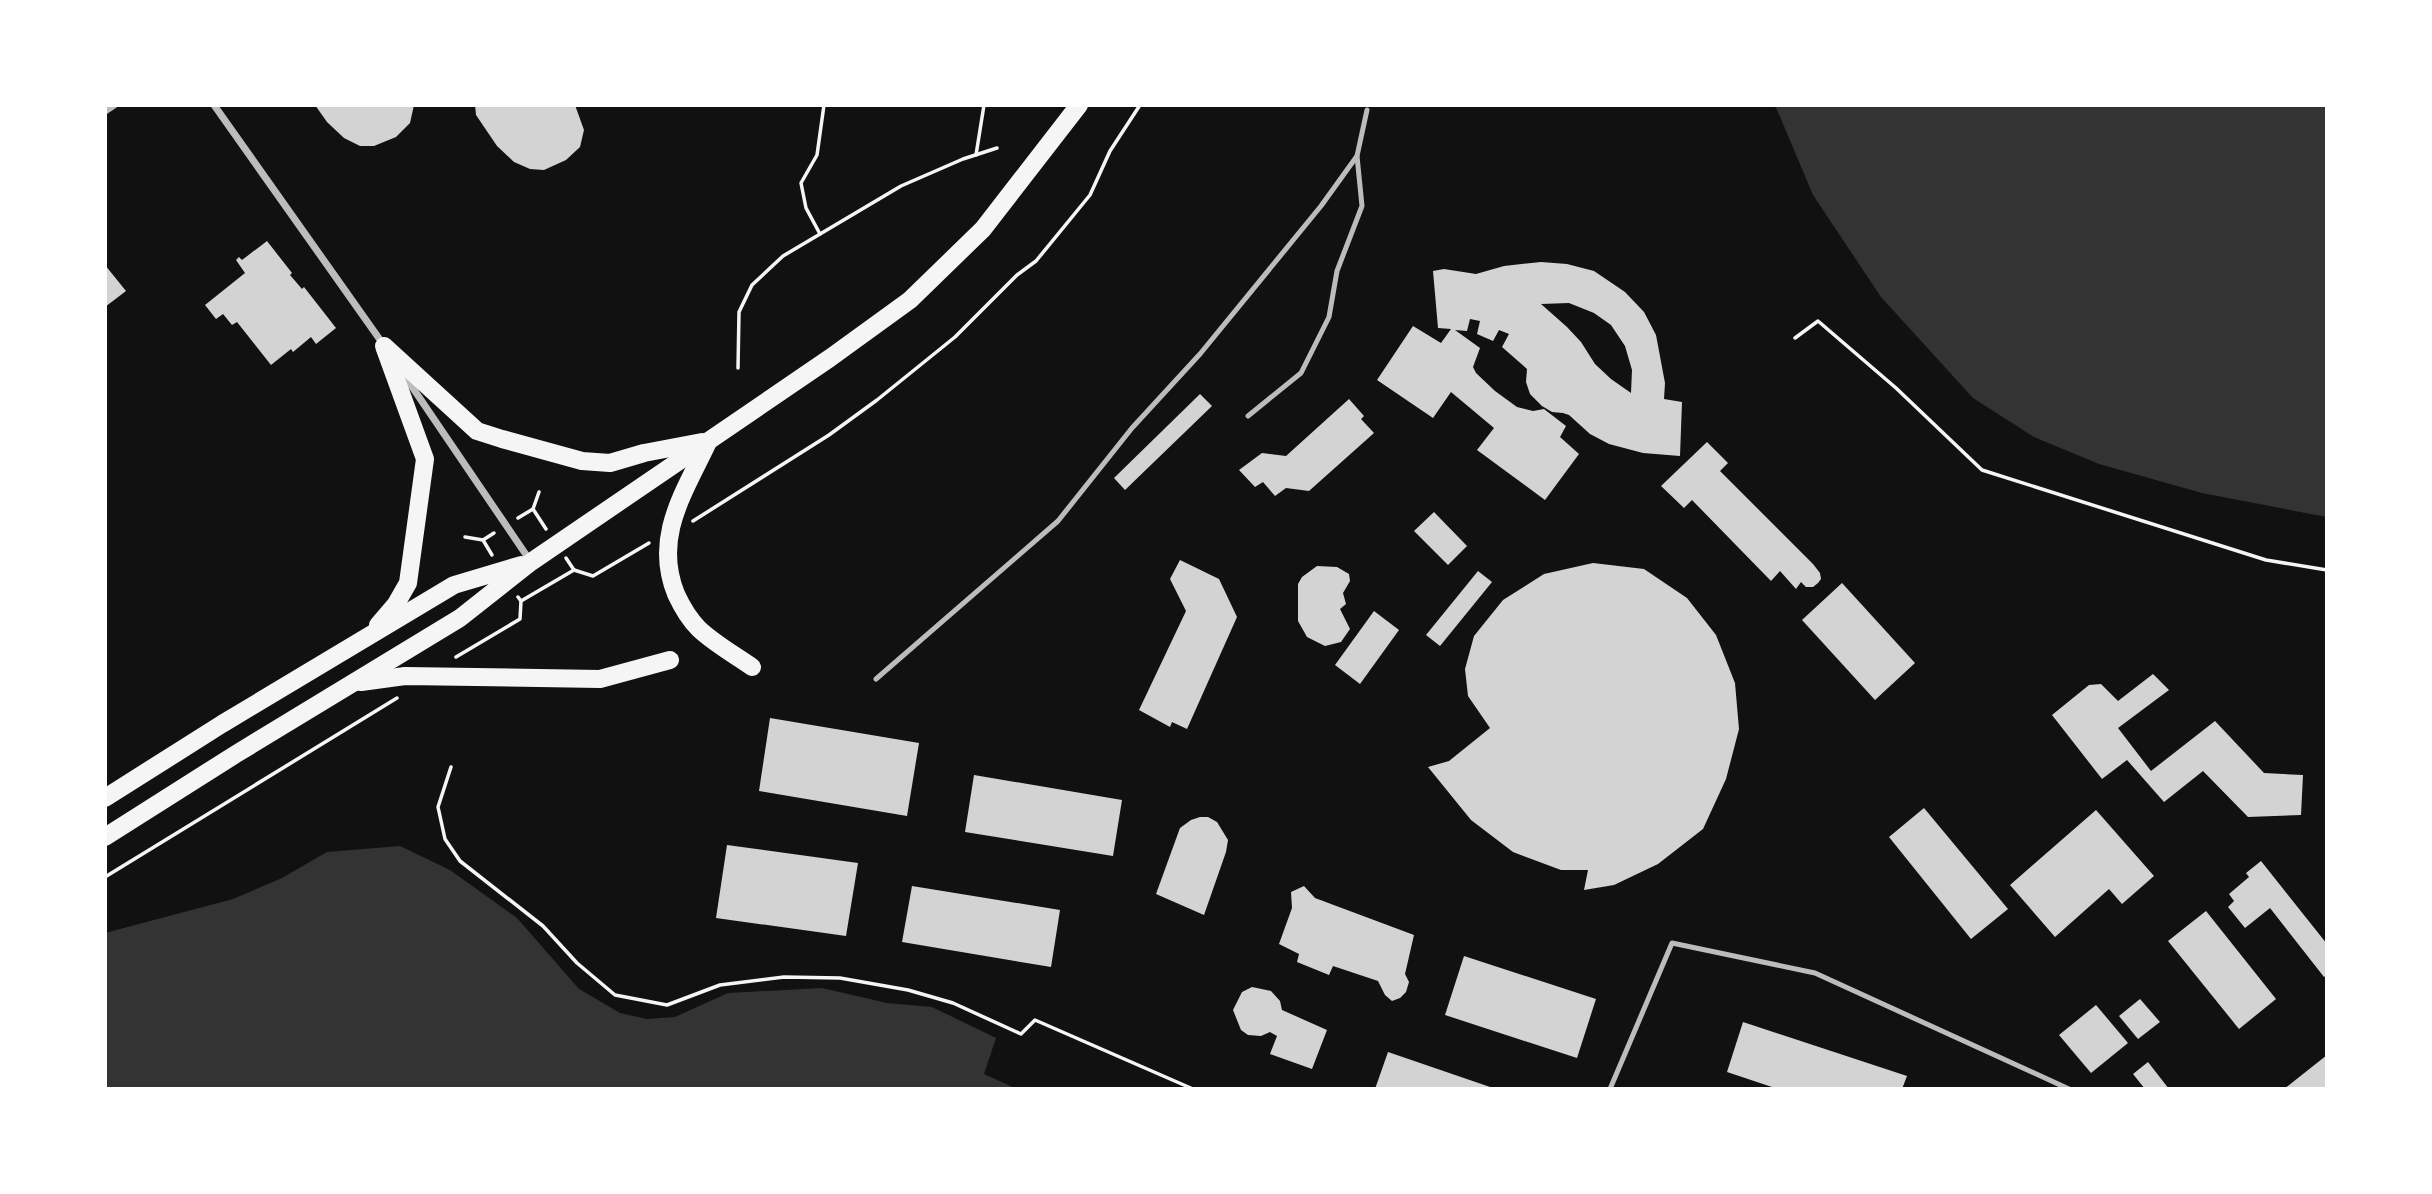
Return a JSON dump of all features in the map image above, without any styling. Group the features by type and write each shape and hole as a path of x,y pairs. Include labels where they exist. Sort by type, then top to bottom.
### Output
{"main road":[{"path":"105,838 460,618 531,562 830,358 910,300 983,229 1079,105"},
{"path":"384,346 477,431 502,439 582,461 610,463 709,440"},
{"path":"369,636 396,604 408,583 425,459 384,346"},
{"path":"709,440 669,530 666,556 670,577 682,608 702,632 752,667"},
{"path":"105,798 222,724 454,585 531,562"},
{"path":"354,682 405,676 600,679 670,660"}],"street":[{"path":"105,111 114,105"},
{"path":"214,105 384,346 531,562"}],"lane":[{"path":"1248,416 1301,373 1329,317 1337,271 1362,206 1357,156 1367,110"},
{"path":"876,679 1058,521 1132,428 1200,354 1321,206 1357,156"},
{"path":"1610,1089 1672,943 1815,973 2069,1089"}],"path":[{"path":"820,234 806,208 801,183 817,155 824,105"},
{"path":"976,155 984,105"},
{"path":"574,570 593,576 669,530 684,526 830,435 955,337 1017,275 1036,261 1090,195 1110,151 1140,105"},
{"path":"738,368 738,312 752,285 783,256 901,186 997,148"},
{"path":"1795,338 1818,321 1896,388 1982,470 2266,560 2327,570"},
{"path":"533,509 539,492"},
{"path":"465,537 483,540"},
{"path":"451,660 520,619 521,601"},
{"path":"105,877 392,700 401,697"},
{"path":"451,767 438,807 445,839 460,861 543,926 577,963 615,995 667,1005 720,985 784,976 840,978 908,990 953,1003 1021,1034 1035,1020 1193,1089"}],"shaded area":[{"path":"1775,105 2327,105 2327,517 2202,493 2099,464 2034,437 1973,398 1881,297 1813,195"},
{"path":"400,846 450,870 517,918 579,989 620,1013 647,1019 675,1017 728,993 822,988 887,1003 932,1007 996,1038 984,1074 1017,1089 105,1089 105,933 233,899 282,878 327,852"}],"building":[{"path":"315,105 414,105 410,123 396,137 374,146 360,146 344,138 327,122"},
{"path":"475,105 575,105 584,130 580,147 566,160 544,170 530,169 514,162 497,146 476,115"},
{"path":"267,241 292,273 290,275 302,289 304,287 336,328 316,344 311,337 271,365 237,322 232,325 223,314 216,319 205,305 245,273 236,260 239,257 242,260"},
{"path":"1541,262 1567,264 1594,271 1625,292 1644,312 1656,335 1665,383 1664,399 1682,402 1680,456 1643,453 1609,444 1590,434 1569,415 1552,412 1542,406 1530,394 1526,382 1527,369 1502,347 1509,334 1499,330 1493,341 1477,334 1480,321 1470,319 1467,331 1455,330 1480,348 1473,367 1476,373 1517,407 1533,411 1544,409 1566,426 1560,437 1579,454 1545,500 1477,450 1494,428 1451,392 1433,418 1377,380 1413,326 1441,343 1451,329 1438,328 1433,271 1444,269 1476,274 1504,266","holes":["1569,303 1594,313 1611,325 1625,346 1632,370 1631,393 1595,364 1581,342 1541,304"]},
{"path":"105,265 126,291 105,307"},
{"path":"1200,394 1212,406 1125,490 1114,478"},
{"path":"1349,399 1364,416 1361,419 1374,433 1309,491 1286,488 1275,496 1263,482 1255,487 1239,470 1262,453 1286,456"},
{"path":"1707,442 1728,463 1720,471 1820,573 1821,579 1813,587 1806,587 1801,582 1796,589 1780,571 1771,581 1692,500 1684,508 1661,486"},
{"path":"1434,512 1467,546 1448,565 1414,531"},
{"path":"1180,560 1219,579 1237,617 1187,729 1172,722 1170,727 1139,710 1186,611 1170,579"},
{"path":"1593,563 1644,569 1687,598 1716,635 1735,683 1739,729 1726,779 1703,829 1658,864 1614,885 1584,890 1588,870 1561,870 1513,852 1471,820 1428,767 1449,761 1490,728 1468,696 1465,669 1474,636 1503,600 1544,574"},
{"path":"1317,566 1337,567 1349,574 1350,581 1343,593 1346,604 1340,609 1350,629 1341,642 1325,646 1307,637 1298,621 1298,584 1302,577"},
{"path":"1478,571 1492,582 1440,646 1426,635"},
{"path":"1842,583 1915,663 1875,700 1802,620"},
{"path":"1374,611 1399,630 1360,684 1335,665"},
{"path":"2153,674 2169,690 2118,728 2151,771 2215,721 2264,773 2303,775 2301,815 2248,817 2203,771 2164,802 2127,760 2102,779 2052,715 2089,685 2101,684 2118,701"},
{"path":"770,718 919,743 907,816 759,791"},
{"path":"974,775 1122,800 1113,856 965,832"},
{"path":"1924,808 2008,909 1971,939 1889,837"},
{"path":"2096,810 2154,876 2122,904 2109,889 2055,937 2010,885"},
{"path":"1200,817 1208,817 1217,822 1228,840 1204,915 1156,894 1180,828"},
{"path":"727,845 858,863 846,936 716,918"},
{"path":"2261,861 2327,944 2327,975 2324,977 2270,908 2245,928 2228,907 2234,901 2229,894 2249,877 2246,873"},
{"path":"912,886 1060,910 1051,967 902,942"},
{"path":"1304,886 1315,898 1414,935 1405,974 1409,982 1406,992 1400,998 1392,1001 1385,995 1378,981 1333,966 1329,975 1297,962 1299,954 1279,944 1292,908 1291,892"},
{"path":"2206,911 2276,999 2239,1029 2168,941"},
{"path":"1464,956 1596,999 1577,1058 1445,1015"},
{"path":"1252,987 1271,991 1280,1001 1282,1010 1327,1030 1312,1069 1270,1054 1277,1036 1270,1032 1261,1036 1248,1035 1241,1030 1233,1010 1242,992"},
{"path":"2140,999 2160,1022 2138,1039 2119,1016"},
{"path":"2096,1005 2128,1043 2091,1073 2059,1035"},
{"path":"1743,1022 1907,1076 1902,1089 1778,1089 1727,1072"},
{"path":"1388,1052 1496,1089 1375,1089"},
{"path":"2327,1055 2327,1089 2284,1089"},
{"path":"2148,1062 2169,1089 2145,1089 2133,1074"}]}
